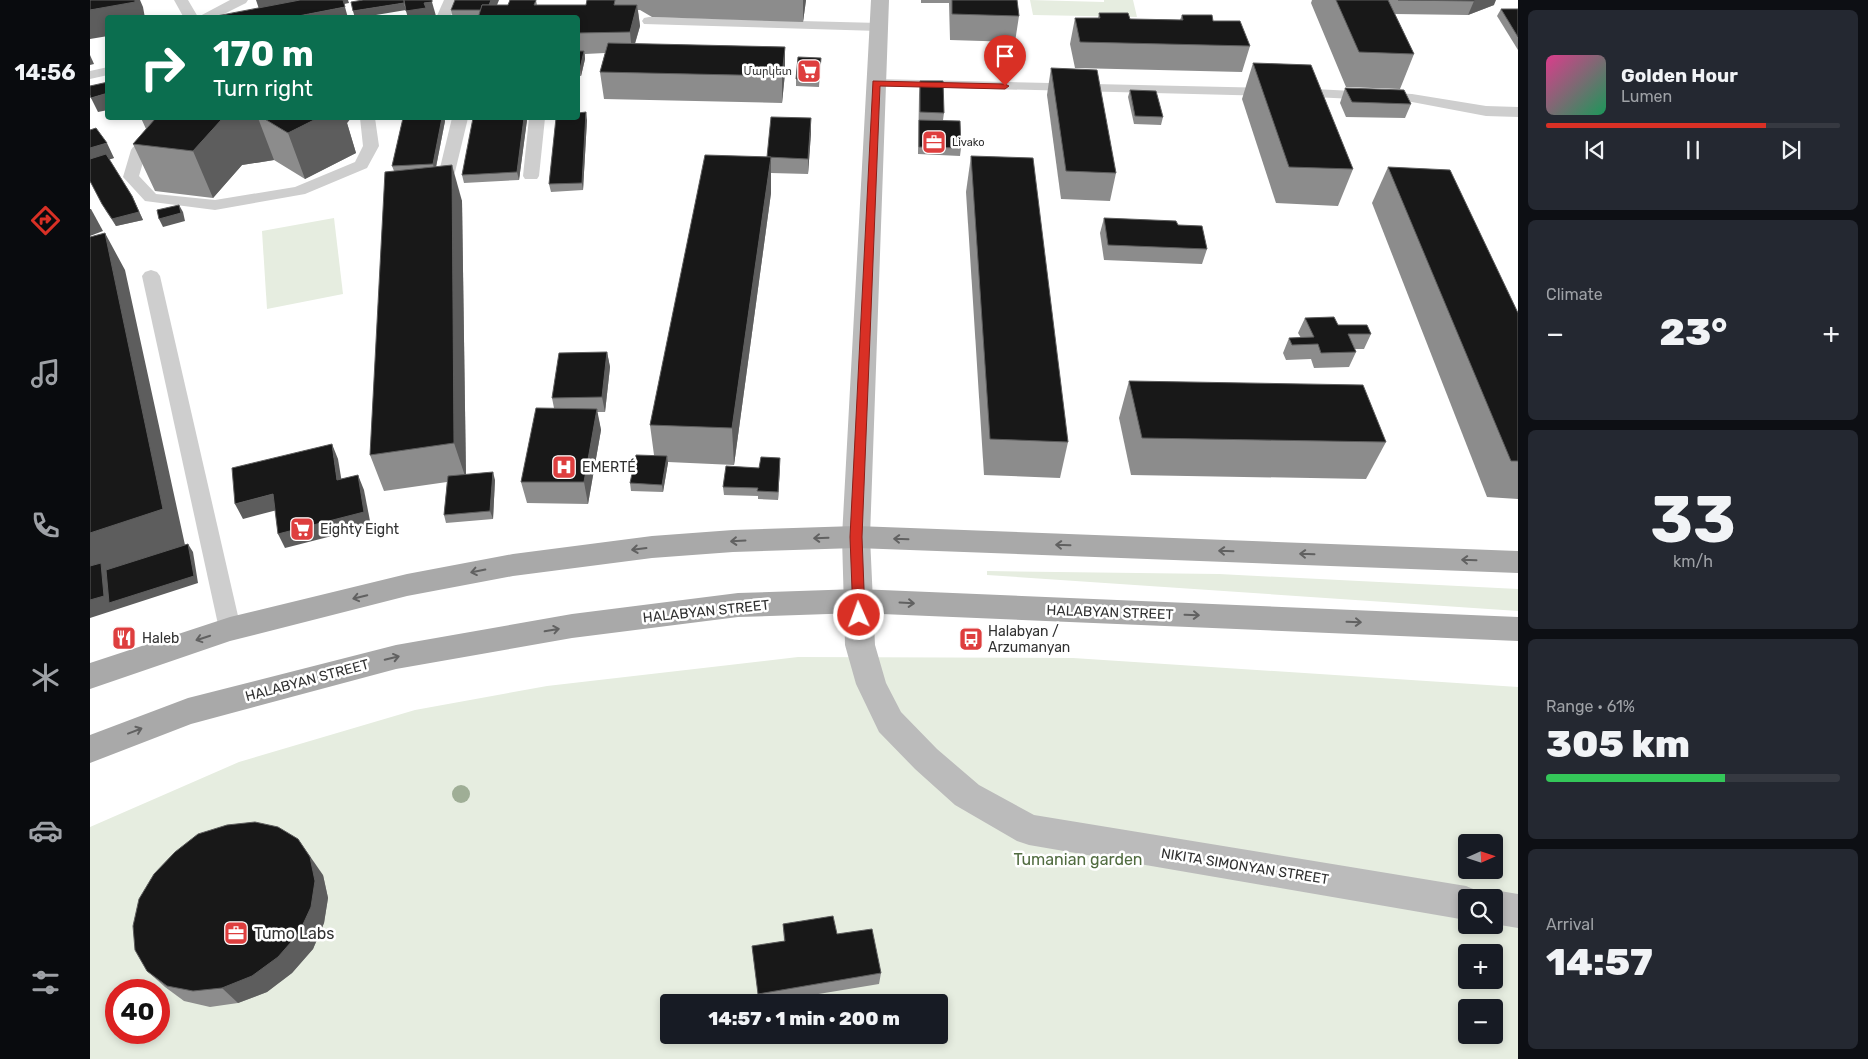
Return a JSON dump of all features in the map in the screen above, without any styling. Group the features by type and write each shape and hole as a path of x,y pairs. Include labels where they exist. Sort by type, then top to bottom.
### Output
{"main road":[{"name":"NIKITA SIMONYAN STREET","path":"880,0 856,537 860,645 870,684 890,722 926,759 967,795 1029,830 1458,902"},
{"path":"90,676 230,629 407,585 513,565 652,547 733,541 856,537 1518,562"},
{"name":"HALABYAN STREET","path":"90,749 188,710 396,657 572,626 738,604 858,601 1518,629"},
{"path":"1503,908 1518,911"}],"lane":[{"path":"182,0 190,15"},
{"path":"210,15 241,0"},
{"path":"444,15 450,0"},
{"path":"649,21 879,27"},
{"path":"90,75 105,71"},
{"path":"876,83 1314,93 1412,98 1486,111 1518,112"},
{"path":"195,120 139,150 131,177 151,198 215,205 299,191 361,165 371,146 367,120"},
{"path":"447,172 460,120"},
{"path":"531,176 536,120"},
{"path":"151,276 230,629"}],"green space":[{"path":"1030,0 1104,2 1104,0 1133,0 1137,17 1033,15"},
{"path":"334,218 343,294 267,309 262,231"},
{"path":"987,571 1219,574 1518,589 1518,611 987,575"},
{"name":"Tumanian garden","path":"798,657 1073,658 1518,687 1518,1059 90,1059 90,827 239,762 415,710 547,686"}],"building":[{"path":"90,0 135,0 135,2 90,10"},
{"path":"300,0 343,0 345,7 304,15 222,15"},
{"path":"363,0 404,0 404,3 353,11 351,2"},
{"path":"404,0 432,0 432,2 424,3 426,8 406,11"},
{"path":"455,0 491,0 489,5 482,5 481,10 451,10"},
{"path":"510,0 536,0 534,5 586,5 587,0 615,0 614,5 637,5 630,32 580,33 580,15 479,15 482,5 508,5"},
{"path":"952,0 1017,0 1019,16 952,14"},
{"path":"1336,0 1388,0 1414,54 1359,52"},
{"path":"1398,0 1476,0 1474,1"},
{"path":"1501,9 1518,9 1518,37"},
{"path":"1099,13 1128,13 1130,19 1183,20 1182,15 1212,15 1213,21 1240,21 1250,46 1080,42 1075,18 1100,18"},
{"path":"608,43 785,47 782,76 600,72"},
{"path":"580,51 584,51 580,69"},
{"name":"Մարկետ","path":"798,57 821,58 819,80 796,79"},
{"path":"1253,63 1311,65 1353,169 1289,167"},
{"path":"1051,68 1097,70 1116,173 1066,171"},
{"path":"920,81 943,81 944,113 920,112"},
{"path":"105,83 105,94 91,98 90,86"},
{"path":"1345,88 1404,90 1411,104 1352,102"},
{"path":"1130,90 1156,91 1163,117 1135,116"},
{"path":"586,112 582,183 549,184 556,120 580,120 580,113"},
{"path":"771,117 811,118 808,159 767,157"},
{"path":"154,120 221,120 193,151 133,144"},
{"path":"266,120 314,120 288,133"},
{"path":"403,120 442,120 433,164 392,166"},
{"path":"473,120 524,120 517,172 462,175"},
{"path":"919,120 960,121 961,148 919,147"},
{"path":"96,128 107,143 90,148 90,130"},
{"path":"106,154 132,196 139,212 112,219 102,204 90,181 90,159"},
{"path":"705,155 771,157 732,428 650,425"},
{"path":"971,156 1033,158 1068,442 990,439"},
{"path":"452,165 454,443 370,455 385,172"},
{"path":"1388,167 1450,170 1518,313 1518,461 1511,461"},
{"path":"179,205 181,213 159,219 157,210"},
{"path":"1104,218 1176,221 1178,225 1202,226 1207,249 1108,245"},
{"path":"105,233 163,509 90,533 90,237"},
{"path":"1334,317 1338,325 1367,325 1371,334 1348,334 1356,352 1321,353 1318,344 1292,345 1289,338 1314,337 1305,318"},
{"path":"607,352 602,397 552,398 559,353"},
{"path":"1129,381 1363,385 1386,442 1142,438"},
{"path":"536,408 597,409 584,482 521,482"},
{"path":"332,444 337,480 358,475 364,512 278,534 273,494 235,504 232,468"},
{"path":"636,455 667,456 662,485 630,483"},
{"path":"761,457 780,458 778,492 757,491 758,488 723,487 726,466 759,468"},
{"path":"493,472 490,511 444,515 448,476"},
{"path":"188,544 194,576 109,603 106,570"},
{"path":"101,563 104,596 90,600 90,566"},
{"name":"Tumo Labs","path":"255,822 278,827 298,839 310,857 315,881 311,907 299,933 278,957 252,976 222,988 193,991 170,987 170,979 158,979 147,971 135,950 133,926 139,899 154,874 175,852 198,834 227,825"},
{"path":"833,916 837,934 872,929 881,973 758,994 752,946 785,941 783,924"}],"place":[{"name":"Մարկետ","path":"809,71"},
{"name":"Livako","path":"934,142"},
{"name":"EMERTÉ","path":"564,467"},
{"name":"Eighty Eight","path":"302,529"},
{"name":"Haleb","path":"124,638"},
{"name":"Halabyan / Arzumanyan","path":"971,639"},
{"name":"Tumo Labs","path":"236,933"}],"route":[{"path":"859,615 856,537 876,83 1005,86"}]}
